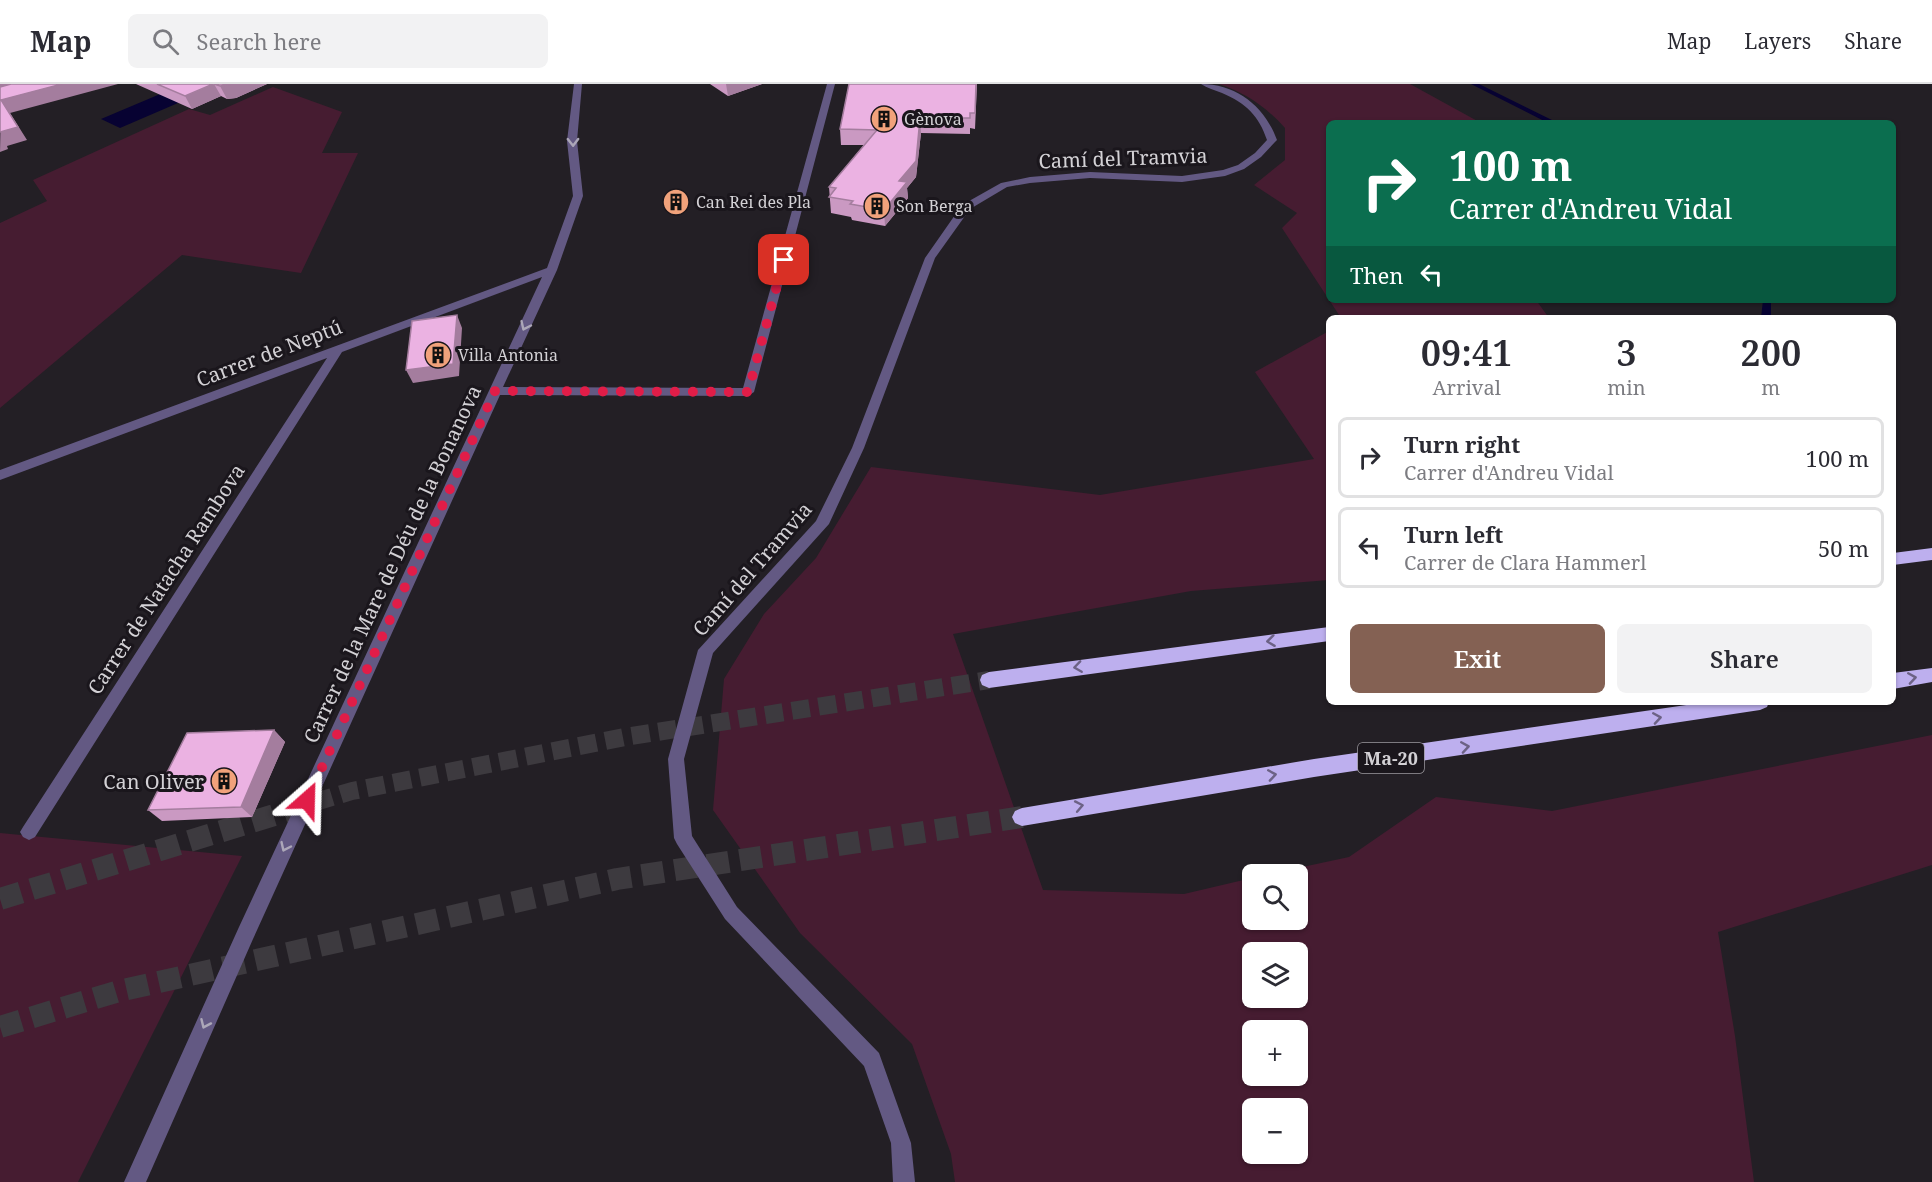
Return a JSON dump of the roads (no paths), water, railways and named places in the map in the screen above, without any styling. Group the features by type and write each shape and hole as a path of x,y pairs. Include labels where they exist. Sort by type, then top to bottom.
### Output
{"highway":[{"path":"1896,559 1932,554"},
{"path":"989,680 1326,634"},
{"path":"1896,681 1932,675"},
{"name":"Ma-20","path":"1022,817 1302,770 1740,705"}],"street":[{"name":"Carrer de la Mare de Déu de la Bonanova","path":"135,1182 246,933 552,270 578,196 572,141 578,84"},
{"path":"495,391 748,392 831,84"},
{"name":"Camí del Tramvia","path":"904,1182 901,1143 872,1060 731,913 683,838 676,759 703,660 706,650 822,524 858,448 930,258 966,207 1004,186 1030,180 1090,175 1182,178 1208,176 1241,167 1258,155 1272,140 1268,123 1256,107 1205,84"},
{"name":"Carrer de Neptú","path":"0,475 552,270"},
{"name":"Carrer de Natacha Rambova","path":"29,832 339,348"}],"waterway":[{"path":"1474,84 1548,120"},
{"path":"1766,315 1767,303"}],"tunnel":[{"path":"289,810 352,791 625,737 989,680"},
{"path":"0,899 294,809"},
{"path":"0,1027 119,991 617,879 1022,817"}],"place":[{"name":"Gènova","path":"884,119"},
{"name":"Can Rei des Pla","path":"676,202"},
{"name":"Son Berga","path":"877,206"},
{"name":"Villa Antonia","path":"438,355"},
{"name":"Can Oliver","path":"224,781"}]}
